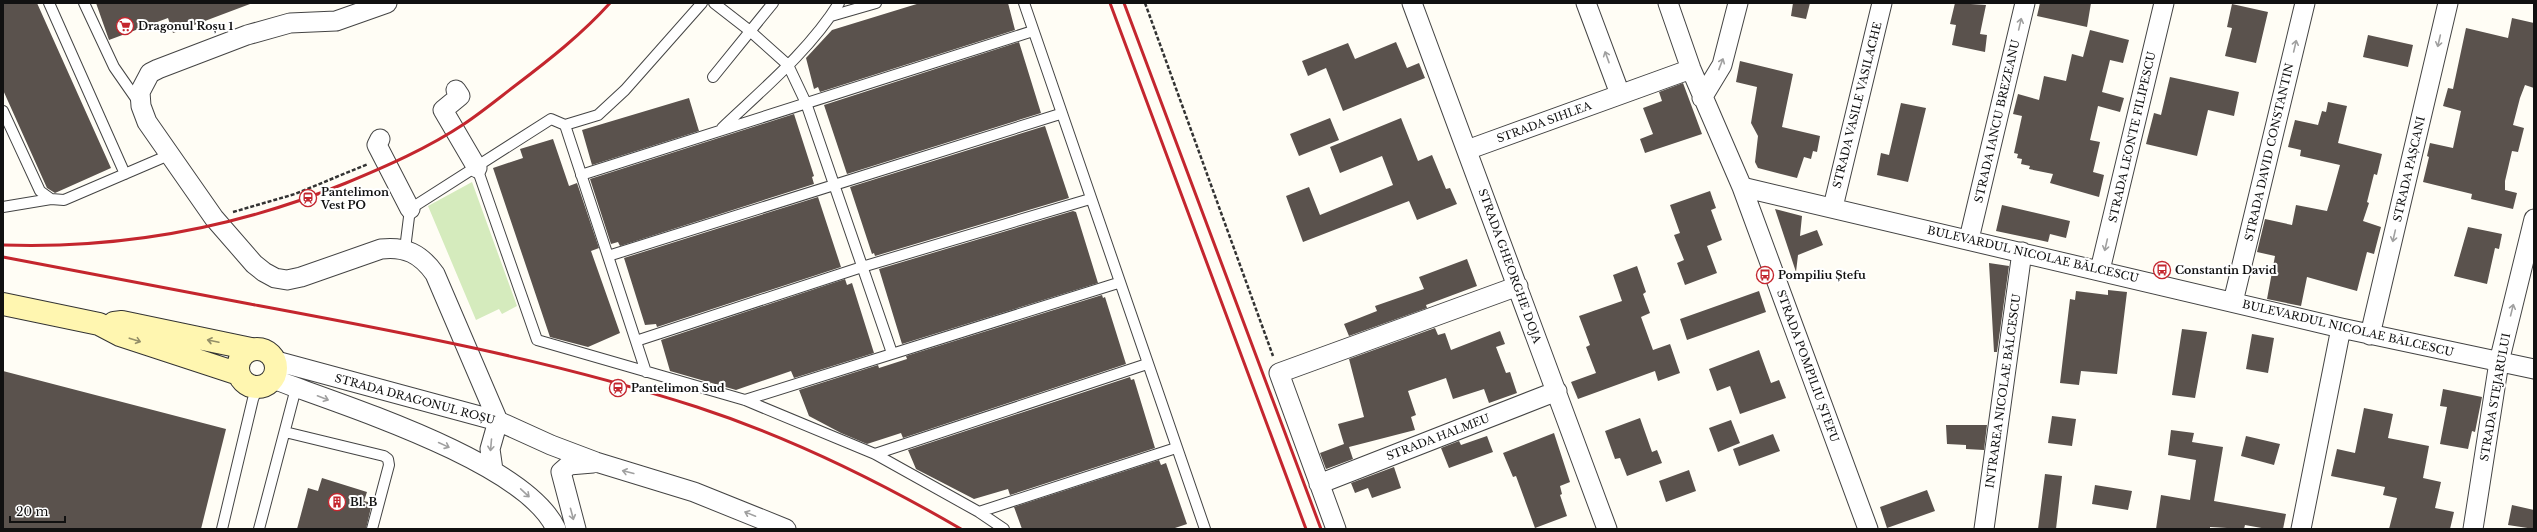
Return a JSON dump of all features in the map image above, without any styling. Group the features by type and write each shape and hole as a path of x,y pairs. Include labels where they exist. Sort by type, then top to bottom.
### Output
{"street":[{"path":"387,3 336,21 290,23 247,35 168,64 150,73 145,80 140,92 141,106 147,122 214,218 254,264 275,278 286,280 301,277 381,249 405,249 427,263 435,274 498,421 490,449 493,470"},
{"name":"STRADA GHEORGHE DOJA","path":"1412,3 1607,529"},
{"path":"1586,3 1620,94"},
{"name":"STRADA POMPILIU ȘTEFU","path":"1668,3 1702,98 1742,187 1868,529"},
{"path":"1702,98 1722,65 1738,3"},
{"name":"STRADA VASILE VASILACHE","path":"1832,207 1882,3"},
{"name":"STRADA IANCU BREZEANU","path":"1969,239 2025,3"},
{"name":"STRADA LEONTE FILIPESCU","path":"2100,270 2164,3"},
{"name":"STRADA DAVID CONSTANTIN","path":"2233,302 2305,3"},
{"name":"STRADA PAȘCANI","path":"2370,335 2448,3"},
{"name":"STRADA SIHLEA","path":"1467,150 1691,69"},
{"path":"456,90 460,96 443,110 477,168"},
{"path":"380,139 376,146 410,208"},
{"name":"BULEVARDUL NICOLAE BĂLCESCU","path":"1742,187 1969,239 2370,335 2534,369"},
{"name":"STRADA STEJARULUI","path":"2473,529 2499,362 2534,219"},
{"name":"INTRAREA NICOLAE BĂLCESCU","path":"1984,529 2022,252"},
{"path":"1336,529 1279,373 1518,286"},
{"path":"3,304 99,324 120,335 239,374"},
{"path":"99,324 122,322 251,349 263,349 273,356 269,376"},
{"path":"2301,529 2340,328"},
{"path":"251,349 241,356 238,368 239,374 246,384 269,376 296,388 442,444 493,470 516,485 553,522 556,529"},
{"name":"STRADA DRAGONUL ROȘU","path":"269,376 498,421 551,445 596,462 694,492 786,529"},
{"name":"STRADA HALMEU","path":"1319,484 1557,391"},
{"name":"STRADA DRAGONUL ROȘU","path":"576,529 561,472 569,465 596,462"}],"lane":[{"path":"49,3 125,174"},
{"path":"84,3 114,67 141,106"},
{"path":"405,249 410,208 477,168 551,119 565,125 598,116 626,90 702,3"},
{"path":"714,3 750,31 788,65 806,103 892,353"},
{"path":"713,77 773,3"},
{"path":"720,130 788,65 831,16 839,3"},
{"path":"831,16 876,3"},
{"path":"1024,3 1118,283 1205,529"},
{"path":"581,174 1033,31"},
{"path":"3,111 40,191 50,199"},
{"path":"608,256 1060,114"},
{"path":"565,125 646,372"},
{"path":"3,207 50,199 64,200 169,154"},
{"path":"477,168 537,340 745,400 875,454 979,512 1004,529"},
{"path":"636,341 862,267 1090,199"},
{"path":"745,400 1118,283"},
{"path":"875,454 1147,364"},
{"path":"222,529 253,399 269,376"},
{"path":"259,529 296,388"},
{"path":"285,432 384,456 388,459 389,465 372,529"},
{"path":"979,512 1176,448"}],"path":[{"path":"1145,3 1279,373"},
{"path":"214,218 295,194 337,179 383,157"}],"green space":[{"path":"472,182 517,306 502,314 499,309 476,320 428,206"}],"building":[{"path":"3,3 37,3 111,168 55,193 47,188 3,90"},
{"name":"Dragonul Roșu 1","path":"96,3 250,4 173,33 168,18 109,40"},
{"path":"920,3 1008,3 1015,30 820,92 818,87 814,89 806,58 832,30"},
{"path":"1793,3 1810,3 1806,19 1791,16"},
{"path":"1955,3 1986,5 1980,34 1987,35 1985,52 1952,45 1956,25 1950,24"},
{"path":"2040,3 2091,3 2087,27 2037,16"},
{"path":"2232,4 2268,12 2256,63 2225,56 2232,28 2227,27"},
{"path":"2512,18 2534,23 2534,88 2525,85 2520,98 2513,125 2524,128 2518,152 2512,151 2505,181 2505,190 2517,193 2513,209 2471,199 2472,194 2423,182 2429,157 2427,156 2430,143 2453,148 2461,111 2443,106 2448,88 2453,89 2466,28 2508,38"},
{"path":"2090,30 2129,40 2123,63 2110,60 2102,92 2124,98 2120,112 2098,106 2090,140 2100,142 2093,172 2104,175 2099,197 2050,183 2053,174 2029,169 2030,166 2021,164 2022,159 2017,158 2018,154 2014,153 2022,116 2013,114 2018,94 2039,100 2044,76 2066,81 2072,54 2083,57"},
{"path":"2368,35 2413,45 2408,67 2363,57"},
{"path":"1019,42 1041,113 847,174 824,105"},
{"path":"1396,42 1407,68 1419,63 1425,78 1343,111 1326,68 1308,76 1302,61 1348,43 1355,59"},
{"path":"1740,61 1793,74 1782,127 1820,136 1817,152 1813,151 1811,159 1804,157 1797,178 1758,168 1755,162 1758,136 1751,123 1757,87 1736,82"},
{"path":"2170,77 2239,92 2234,116 2208,110 2197,156 2146,144 2154,113 2161,115"},
{"path":"1683,83 1702,134 1645,153 1640,139 1653,134 1643,108 1662,101 1659,92"},
{"path":"689,98 699,131 592,165 582,130"},
{"path":"2328,102 2347,106 2338,143 2382,154 2377,175 2374,174 2367,202 2369,203 2363,221 2381,227 2374,254 2367,252 2357,291 2307,277 2301,306 2267,299 2275,256 2257,252 2265,219 2292,225 2296,205 2327,211 2340,165 2300,156 2301,150 2288,147 2295,120 2318,125 2322,111 2326,112"},
{"path":"1901,103 1926,108 1908,182 1877,175 1881,153 1889,155"},
{"path":"794,114 814,176 812,177 814,184 620,246 618,242 611,244 590,179"},
{"path":"1330,118 1339,140 1299,156 1290,134"},
{"path":"1401,118 1418,161 1432,155 1446,189 1450,188 1457,204 1417,220 1409,201 1303,242 1286,196 1309,187 1320,215 1393,185 1382,156 1340,173 1330,147"},
{"path":"1045,126 1069,198 875,256 874,253 872,254 850,187"},
{"path":"553,139 569,186 577,183 599,248 591,251 620,333 588,347 550,337 493,168 523,158 520,149"},
{"path":"1710,191 1716,208 1711,210 1722,240 1707,246 1717,273 1685,285 1677,263 1684,260 1674,235 1680,233 1670,205"},
{"path":"818,197 841,267 657,327 656,324 645,325 624,258"},
{"path":"2002,205 2070,221 2066,238 2050,234 2048,242 1996,231"},
{"path":"1775,209 1802,216 1800,236 1817,230 1823,245 1798,255 1796,272"},
{"path":"1073,211 1076,212 1098,283 902,344 879,269"},
{"path":"2468,227 2502,234 2499,249 2495,248 2487,284 2454,276"},
{"path":"1467,259 1477,286 1426,305 1427,308 1349,336 1344,324 1377,311 1375,306 1424,289 1419,277"},
{"path":"1989,263 2009,266 1997,352 1994,352"},
{"path":"1637,266 1646,292 1643,294 1650,313 1641,317 1653,350 1670,344 1680,373 1658,381 1655,371 1578,399 1571,382 1596,373 1586,347 1590,345 1579,316 1622,301 1613,275"},
{"path":"845,279 847,285 852,283 874,353 794,378 791,371 736,390 670,371 661,340"},
{"path":"2108,290 2127,292 2117,374 2081,371 2079,385 2060,383 2070,299 2075,300 2076,291 2108,295"},
{"path":"1759,291 1766,312 1687,340 1680,319"},
{"path":"1102,295 1103,298 1105,297 1126,364 903,438 901,433 867,444 841,433 809,416 799,390 878,365 879,368 907,359 906,356"},
{"path":"1435,328 1438,335 1445,333 1451,350 1500,331 1505,344 1496,347 1506,373 1510,372 1517,393 1489,403 1484,389 1453,399 1446,378 1408,391 1416,415 1411,417 1415,430 1349,447 1353,459 1326,469 1320,453 1344,444 1338,424 1364,417 1349,359"},
{"path":"2182,329 2207,332 2195,398 2172,395"},
{"path":"2252,334 2274,338 2268,373 2246,369"},
{"path":"1759,350 1771,383 1779,380 1786,398 1740,414 1730,386 1717,391 1709,369"},
{"path":"3,371 226,429 201,529 3,529"},
{"path":"1130,377 1131,380 1134,379 1155,448 1010,495 1008,489 974,499 916,469 908,450"},
{"path":"2443,389 2482,397 2475,432 2472,431 2468,449 2440,444 2447,407 2440,406"},
{"path":"2364,408 2393,414 2388,438 2429,446 2423,478 2441,482 2435,508 2454,512 2450,529 2389,529 2397,498 2383,495 2385,487 2331,476 2337,449 2355,453"},
{"path":"2052,416 2076,419 2072,446 2048,443"},
{"path":"1640,418 1652,452 1657,450 1662,463 1627,476 1620,458 1615,459 1605,431"},
{"path":"1731,420 1740,443 1718,452 1709,428"},
{"path":"1946,425 1987,425 1984,450 1966,449 1966,445 1947,444"},
{"path":"2171,430 2194,433 2192,442 2223,447 2214,501 2286,514 2283,529 2267,529 2245,525 2244,529 2210,527 2210,529 2156,529 2161,495 2190,500 2196,460 2168,455"},
{"path":"1554,433 1570,482 1560,486 1562,494 1560,495 1567,516 1535,528 1516,476 1513,477 1503,453"},
{"path":"1773,434 1780,451 1739,466 1733,449"},
{"path":"1487,436 1493,452 1449,468 1441,448 1459,441 1461,445"},
{"path":"2246,436 2280,444 2274,465 2241,456"},
{"path":"1159,460 1161,465 1166,463 1187,524 1172,529 1022,529 1014,507"},
{"path":"1394,467 1401,488 1372,498 1368,488 1355,493 1351,483"},
{"path":"1689,470 1696,491 1666,502 1659,481"},
{"path":"2045,474 2062,476 2056,529 2038,529"},
{"name":"Bl. B","path":"322,478 367,492 364,501 372,503 366,529 297,529 308,488 318,491"},
{"path":"2095,485 2132,491 2128,510 2092,504"},
{"path":"1927,490 1935,511 1887,528 1880,507"},
{"path":"2512,505 2534,510 2534,529 2508,525"}],"railway":[{"path":"3,245 92,243 135,239 178,232 263,212 305,199 346,183 407,156 464,124 553,56 577,36 610,3"},
{"path":"1110,3 1306,529"},
{"path":"1124,3 1321,529"},
{"path":"3,257 363,325 475,348 642,390 731,419 799,446 897,493 961,529"}],"place":[{"name":"Dragonul Roșu 1","path":"125,26"},
{"name":"Pantelimon Vest PO","path":"308,198"},
{"name":"Constantin David","path":"2162,270"},
{"name":"Pompiliu Ștefu","path":"1765,275"},
{"name":"Pantelimon Sud","path":"618,388"},
{"name":"Bl. B","path":"337,502"}]}
